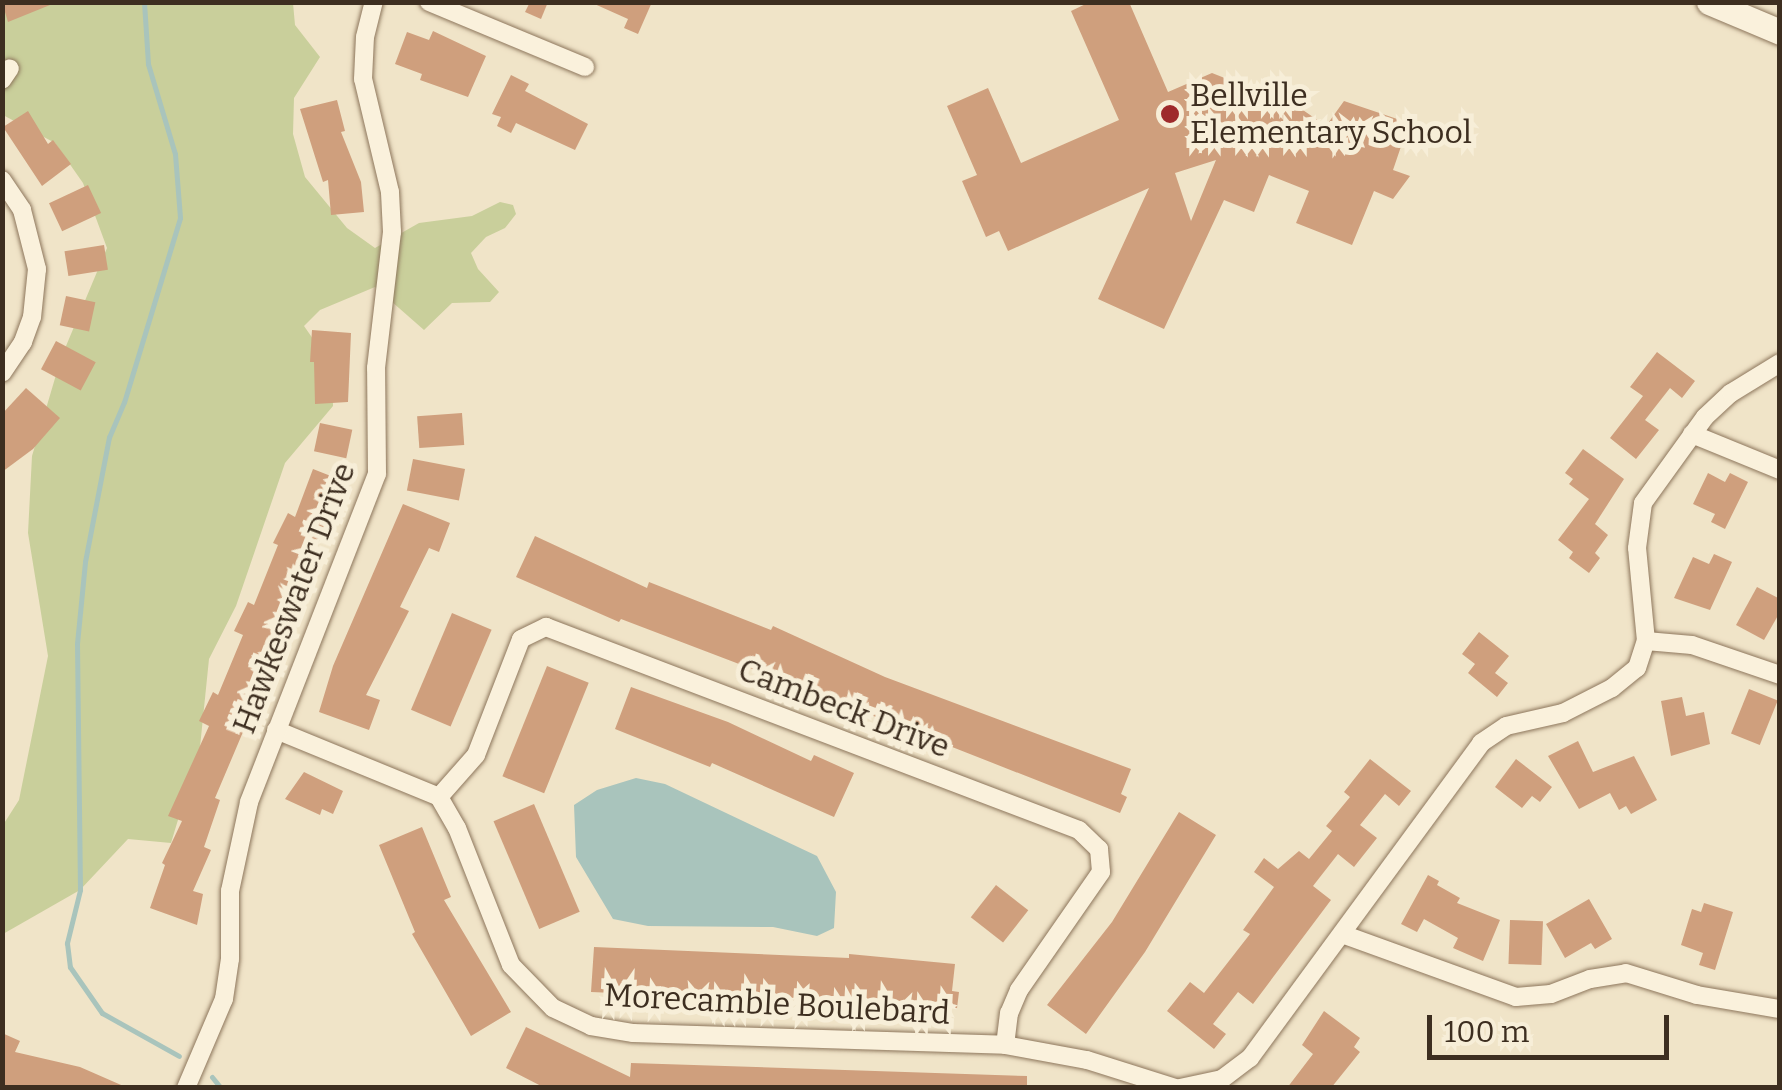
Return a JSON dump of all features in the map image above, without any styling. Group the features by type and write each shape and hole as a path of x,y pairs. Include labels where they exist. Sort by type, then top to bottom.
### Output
{"main road":[{"path":"1709,2 1780,32"}],"street":[{"name":"Hawkeswater Drive","path":"186,1088 224,999 230,959 233,872 248,802 377,474 377,357 392,232 390,192 363,79 365,37 374,2"},
{"path":"429,2 585,68"},
{"path":"2,180 29,230 36,281 28,330 2,373"},
{"path":"1780,363 1718,403 1652,487 1638,518 1646,641 1692,645 1780,675"},
{"path":"1692,434 1780,470"},
{"name":"Cambeck Drive","path":"439,797 476,754 522,639 546,627 1079,830 1099,848 1101,872 1019,990 1008,1013 1005,1045"},
{"name":"Morecamble Boulebard","path":"439,797 457,828 511,965 537,995 573,1018 633,1033 1005,1045 1087,1060 1178,1088 1224,1084 1250,1058 1480,743 1506,726 1563,713 1612,688 1637,668 1646,641"},
{"path":"276,730 439,797"},
{"path":"1342,934 1516,997 1551,994 1590,979 1626,973 1697,995 1780,1009"}],"green space":[{"path":"3,3 293,3 295,25 320,57 294,98 293,134 305,177 347,228 375,248 419,223 472,216 500,202 513,205 516,214 505,228 486,237 471,253 478,269 499,292 490,302 452,303 424,330 375,287 320,310 304,326 332,366 333,406 285,463 236,606 209,659 200,747 171,843 128,839 80,890 3,934 3,825 19,800 48,656 28,533 32,456 61,358 107,248 83,183 55,143 3,115"}],"water":[{"path":"636,778 665,784 817,856 836,892 834,928 817,936 773,927 648,926 613,919 576,857 574,805 597,790"}],"building":[{"path":"2,2 55,2 55,3 8,22"},
{"path":"530,2 548,2 541,19 525,12"},
{"path":"590,2 652,2 638,34 624,28 628,19"},
{"name":"Bellville Elementary School","path":"1090,2 1129,2 1168,92 1212,73 1300,108 1326,126 1344,101 1409,123 1393,170 1410,176 1393,199 1374,191 1352,245 1296,223 1309,191 1269,175 1254,212 1224,200 1164,329 1098,299 1149,188 1008,251 999,231 986,237 962,181 977,175 947,106 988,88 1021,163 1119,120 1071,11","holes":["1216,160 1191,221 1175,173"]},
{"path":"433,31 486,56 468,97 420,80 422,74 395,64 407,32 429,40"},
{"path":"511,75 529,84 525,91 588,124 575,150 516,123 511,133 497,126 501,117 492,114"},
{"path":"337,100 345,131 341,132 361,182 364,212 331,215 328,180 323,182 300,109"},
{"path":"28,111 48,144 53,140 71,164 42,186 3,127"},
{"path":"88,185 101,213 62,231 49,203"},
{"path":"104,245 108,270 68,276 64,251"},
{"path":"66,296 95,302 89,332 60,325"},
{"path":"312,330 351,333 348,402 315,404 314,362 310,362"},
{"path":"56,341 96,362 81,390 41,369"},
{"path":"1657,352 1695,381 1682,398 1670,388 1645,420 1659,430 1636,459 1610,438 1643,396 1630,387"},
{"path":"26,388 60,418 33,449 2,472 2,414"},
{"path":"462,413 464,445 419,448 417,416"},
{"path":"320,423 352,430 346,458 314,451"},
{"path":"1583,449 1624,479 1595,524 1608,535 1595,553 1600,558 1589,573 1569,558 1573,552 1558,540 1589,499 1569,484 1573,479 1565,473"},
{"path":"413,459 465,469 459,501 407,490"},
{"path":"313,469 346,482 302,572 288,621 268,665 271,666 215,798 220,800 204,847 211,850 193,891 203,894 197,925 150,908 165,865 162,863 182,821 168,816 209,726 199,721 213,692 218,695 243,635 234,631 248,602 254,605 278,545 273,543 288,513 295,517"},
{"path":"1708,473 1725,482 1730,473 1748,482 1725,529 1711,522 1715,514 1693,504"},
{"path":"403,504 450,523 439,552 429,548 400,607 409,611 366,695 380,700 369,730 319,712 333,666"},
{"path":"535,536 647,588 649,582 771,630 773,626 885,677 1131,769 1121,794 1127,797 1120,813 858,710 823,701 776,678 621,619 619,622 516,577"},
{"path":"1714,554 1732,562 1710,610 1674,598 1693,557 1709,564"},
{"path":"1757,587 1780,599 1780,612 1764,640 1736,625"},
{"path":"452,613 492,630 451,726 411,710"},
{"path":"1479,632 1509,656 1495,673 1508,683 1497,697 1468,673 1475,664 1462,654"},
{"path":"547,666 589,683 544,793 502,776"},
{"path":"631,687 728,722 811,761 814,755 854,773 834,817 712,763 710,767 615,729"},
{"path":"1749,689 1778,701 1760,745 1731,734"},
{"path":"1682,697 1686,716 1704,712 1710,744 1671,756 1661,701"},
{"path":"1578,741 1593,772 1634,756 1657,800 1631,814 1626,806 1619,810 1610,793 1579,809 1548,756"},
{"path":"1370,759 1411,791 1399,806 1385,794 1360,825 1377,838 1354,867 1338,854 1313,886 1331,900 1253,1004 1238,992 1213,1024 1226,1034 1214,1049 1167,1011 1190,982 1204,993 1250,934 1243,930 1274,887 1254,872 1264,858 1278,869 1299,851 1309,859 1332,831 1326,826 1350,797 1344,792"},
{"path":"1516,759 1552,787 1540,802 1532,796 1522,808 1495,787"},
{"path":"304,772 343,791 333,814 322,809 320,815 285,799"},
{"path":"534,804 580,912 539,929 493,821"},
{"path":"1179,812 1216,835 1145,952 1086,1034 1047,1005 1112,922"},
{"path":"422,827 451,897 444,900 511,1012 471,1036 412,934 415,932 379,845"},
{"path":"1428,875 1460,898 1457,903 1500,920 1483,961 1453,948 1458,938 1424,919 1417,932 1401,924"},
{"path":"996,885 1028,910 1003,943 971,917"},
{"path":"1589,899 1612,939 1595,949 1591,943 1565,958 1546,924"},
{"path":"1704,903 1733,912 1715,970 1699,965 1703,953 1681,945 1692,909 1701,912"},
{"path":"1510,920 1543,921 1541,965 1508,964"},
{"path":"594,947 849,958 849,954 955,964 952,991 959,992 957,1008 591,992"},
{"path":"1324,1011 1360,1038 1354,1047 1360,1052 1331,1088 1287,1088 1313,1054 1302,1045"},
{"path":"526,1027 630,1077 631,1063 1027,1076 1027,1088 545,1088 506,1068"},
{"path":"2,1033 20,1041 15,1052 80,1067 128,1088 2,1088"}],"waterway":[{"path":"144,2 148,64 175,154 180,218 124,402 109,437 85,562 77,644 80,890 67,943 70,967 102,1013 179,1056"},
{"path":"212,1077 221,1088"}],"place":[{"name":"Bellville Elementary School","path":"1170,114"}]}
